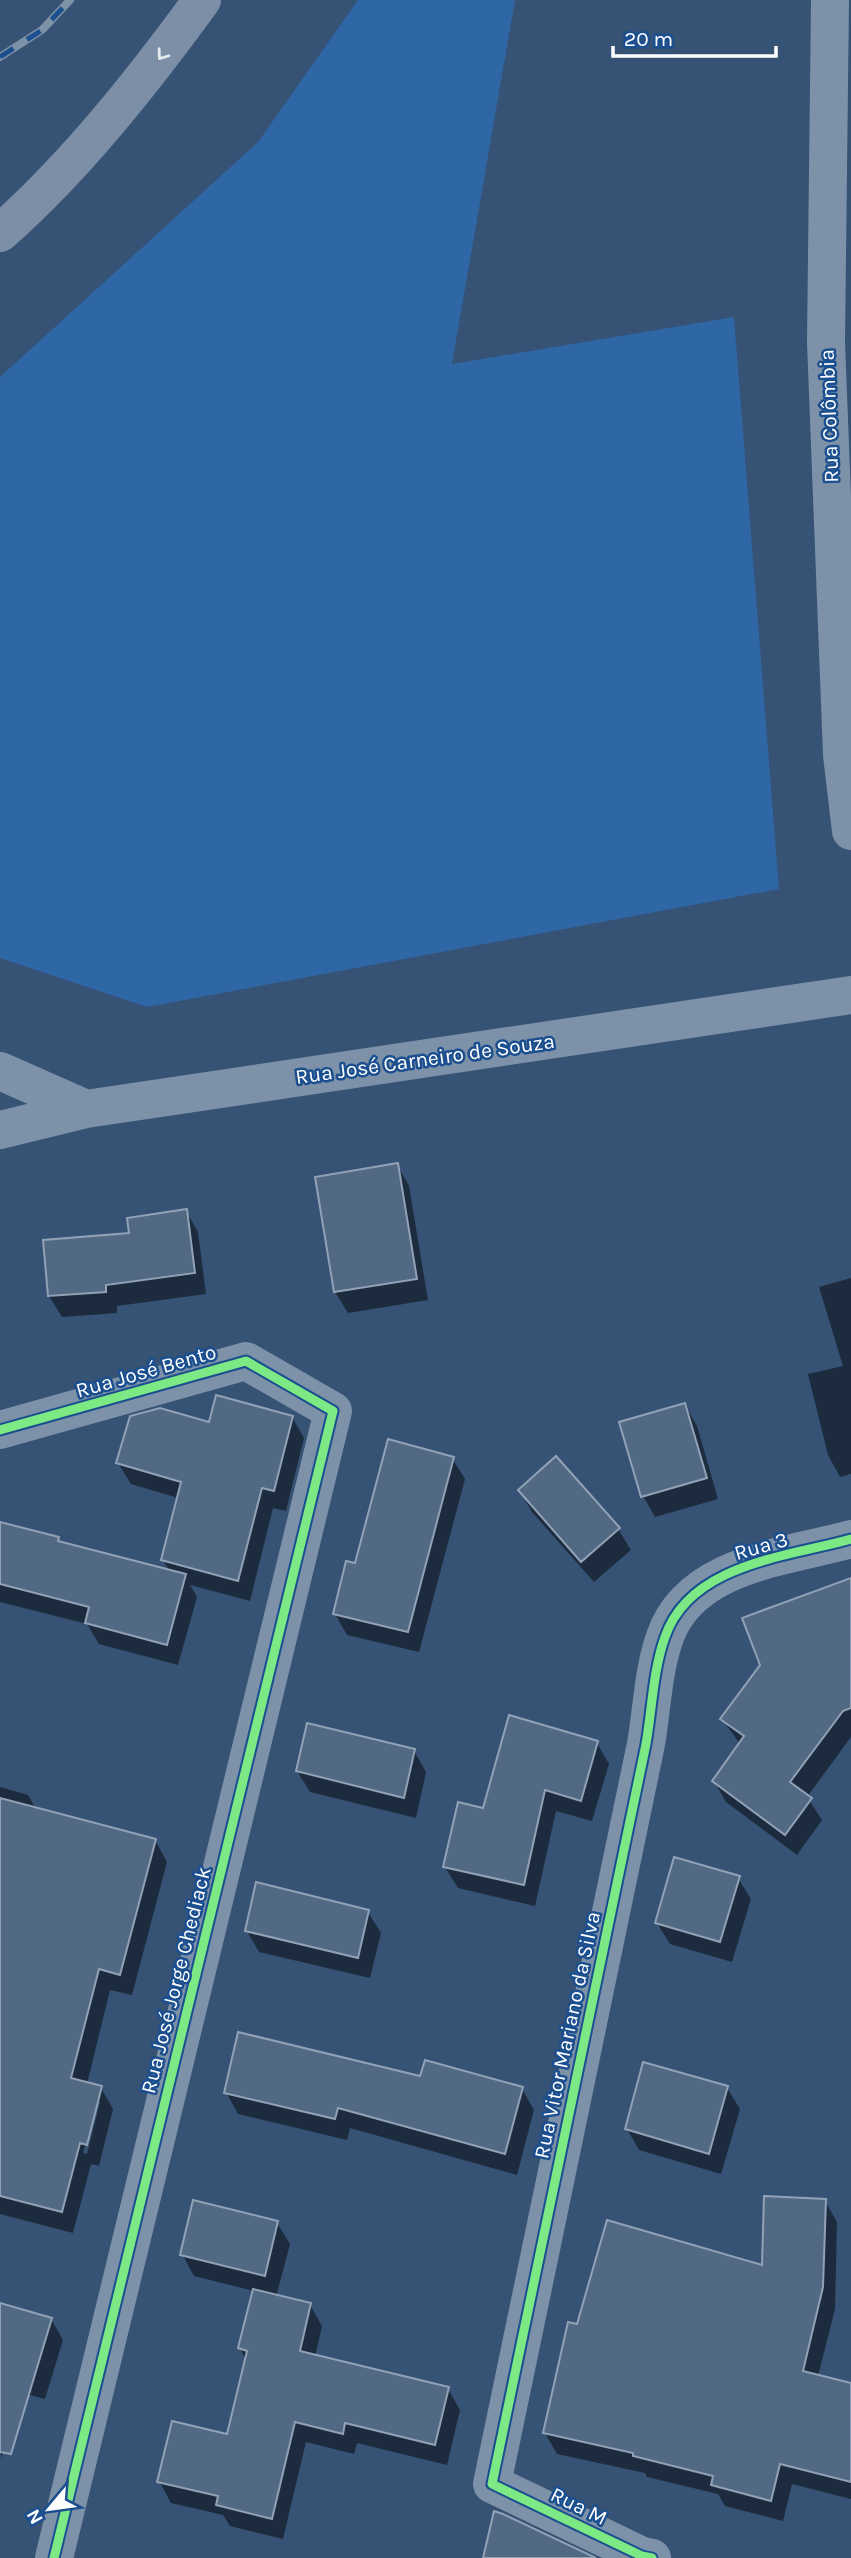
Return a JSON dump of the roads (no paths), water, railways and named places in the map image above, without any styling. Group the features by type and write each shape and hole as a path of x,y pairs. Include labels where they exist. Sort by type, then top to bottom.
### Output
{"main road":[{"path":"0,233 27,209 152,69 202,0"}],"street":[{"name":"Rua Colômbia","path":"830,0 838,339 842,755 851,831"},
{"name":"Rua José Carneiro de Souza","path":"0,1130 86,1109 851,995"},
{"path":"0,1071 86,1109"},
{"name":"Rua José Bento","path":"0,1430 246,1361 333,1411"},
{"name":"Rua José Jorge Chediack","path":"54,2558 333,1411"},
{"name":"Rua 3","path":"687,1599 712,1581 737,1570 851,1539"},
{"name":"Rua Vitor Mariano da Silva","path":"492,2484 640,1771 665,1637 687,1599"},
{"name":"Rua M","path":"492,2484 645,2557"}],"railway":[{"path":"0,57 42,30 70,0"}]}
